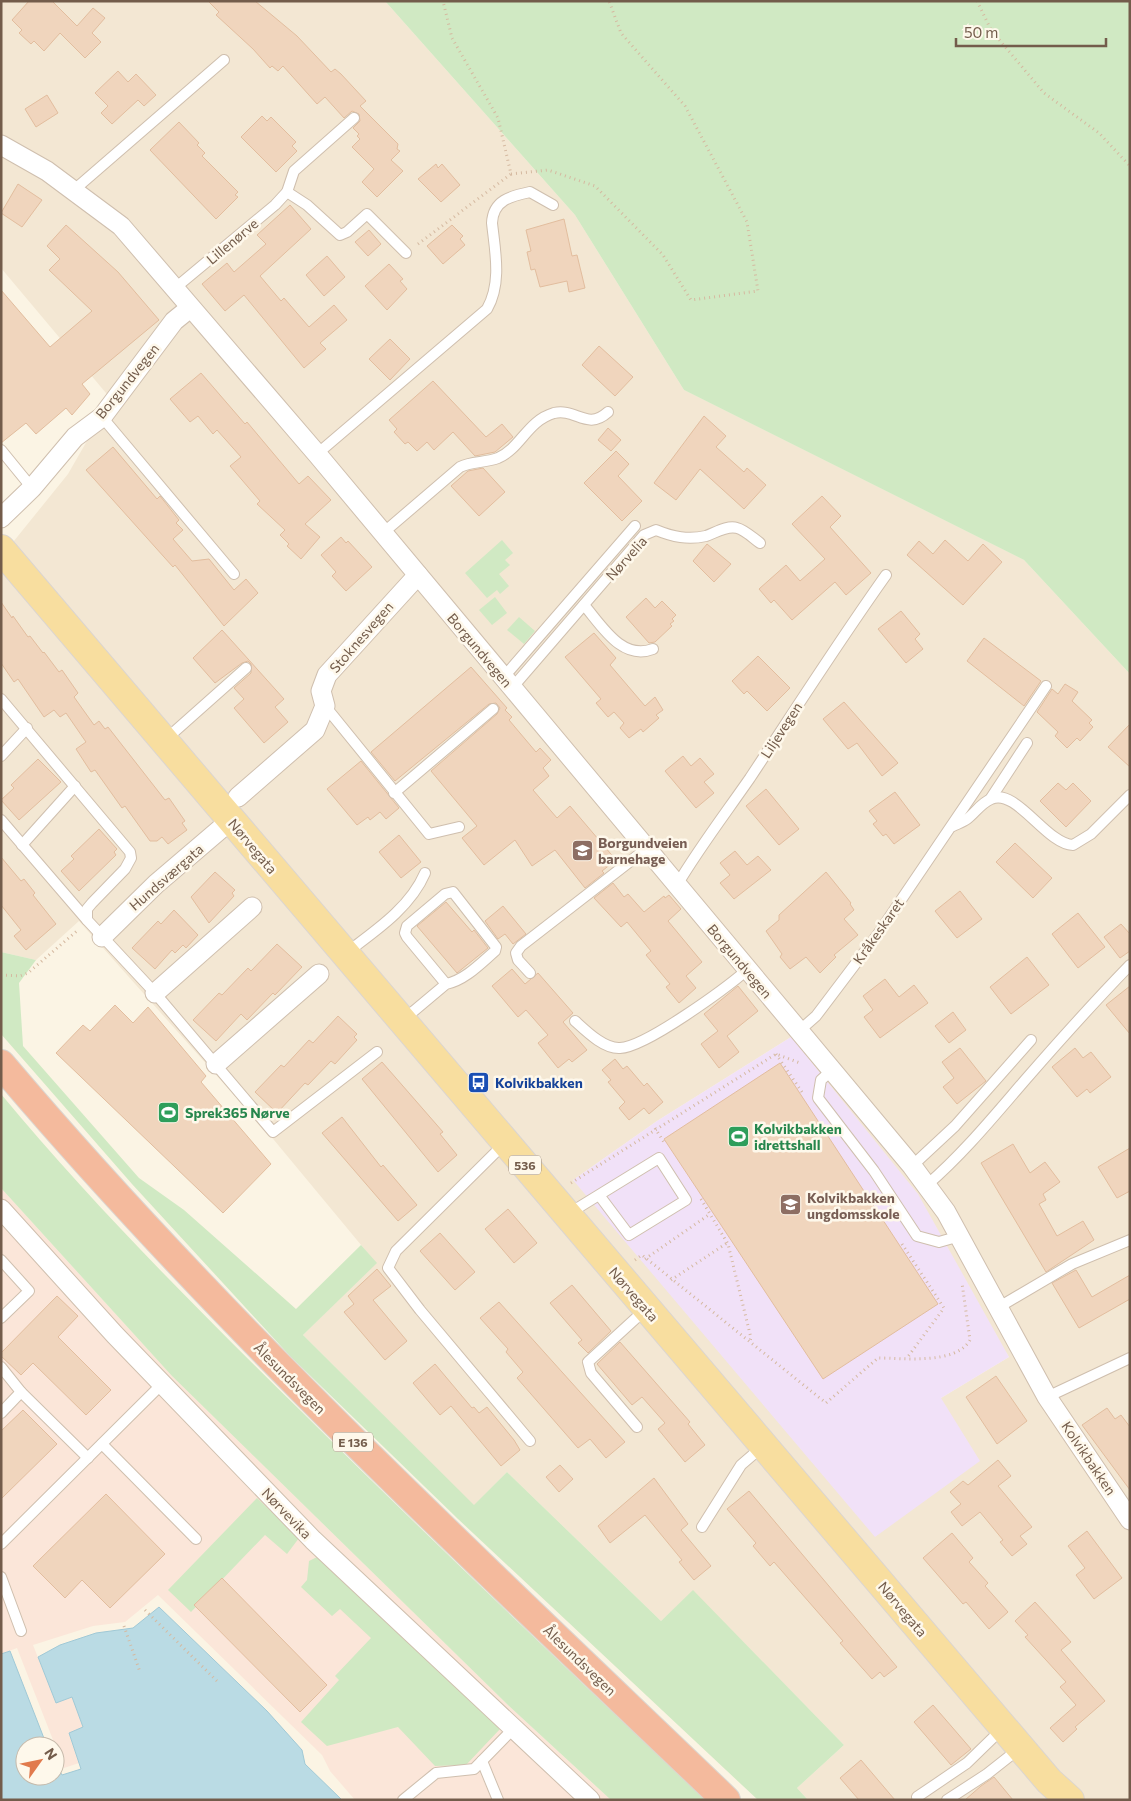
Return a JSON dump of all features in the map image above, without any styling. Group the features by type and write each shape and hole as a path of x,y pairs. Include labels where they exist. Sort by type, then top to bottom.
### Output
{"highway":[{"name":"Ålesundsvegen","path":"1,1064 102,1181 276,1365 726,1800"}],"main road":[{"name":"Nørvegata","path":"1,549 164,740 235,808 346,954 1021,1747 1055,1790 1070,1800"}],"street":[{"name":"Borgundvegen","path":"1,144 47,171 97,206 132,237 190,308 317,454 927,1185"},
{"name":"Borgundvegen","path":"1,518 32,488 75,437 102,417 174,321 190,308"},
{"name":"Stoknesvegen","path":"235,808 315,730 325,706 320,691 327,675 418,575"},
{"name":"Hundsværgata","path":"102,937 235,808"},
{"path":"155,993 252,907"},
{"path":"216,1064 319,974"},
{"name":"Kolvikbakken","path":"927,1185 960,1236 1047,1397 1130,1520"},
{"name":"Nørvevika","path":"1,1209 162,1384 314,1540 514,1728 574,1793 590,1800"}],"lane":[{"path":"74,190 224,60"},
{"name":"Lillenørve","path":"174,288 275,205 287,192 294,171 354,118"},
{"path":"287,192 306,205 340,235 347,232 367,214 406,253"},
{"path":"317,454 488,309 494,297 496,285 492,214 498,204 510,196 530,192 553,205"},
{"path":"383,533 460,468 470,462 498,458 542,417 563,411 594,420 602,418 608,412"},
{"path":"102,417 234,574"},
{"path":"1,450 32,488"},
{"name":"Nørvelia","path":"507,683 635,526"},
{"name":"Nørvelia","path":"507,683 584,605 636,544 650,532 656,530 672,536 686,538 706,536 731,527 738,528 760,543"},
{"name":"Liljevegen","path":"677,885 701,845 748,780 840,639 886,575"},
{"path":"584,605 626,649 641,652 653,649"},
{"path":"164,740 246,668"},
{"name":"Kråkeskaret","path":"799,1031 816,1016 878,934 1046,686"},
{"path":"1,699 126,845 131,858 125,869 88,909 87,920"},
{"path":"325,706 429,834 459,827"},
{"path":"394,793 493,709"},
{"path":"1,756 27,728"},
{"name":"Kråkeskaret","path":"952,826 967,820 991,798 1027,743"},
{"path":"22,845 75,786"},
{"path":"991,798 1010,800 1059,841 1073,845 1096,830 1120,802 1130,795"},
{"path":"1,820 102,937 155,993 272,1132 377,1052"},
{"path":"530,973 518,960 516,953 521,946 646,849"},
{"path":"346,954 400,909 419,887 425,873"},
{"path":"402,1020 446,984 456,982 465,976 494,951 496,947 453,892 445,894 406,926 404,933 446,984"},
{"path":"927,1185 951,1165 976,1138 1027,1078 1130,965"},
{"path":"575,1021 588,1034 610,1045 619,1048 636,1045 719,993 747,970"},
{"path":"912,1166 955,1126 1031,1040"},
{"path":"831,1070 821,1080 818,1098 874,1171 917,1236 939,1242 960,1236"},
{"path":"506,1142 396,1251 388,1268 438,1333 530,1441"},
{"path":"567,1215 599,1195 659,1158 686,1200 629,1235 599,1195"},
{"path":"1000,1307 1072,1264 1130,1240"},
{"path":"1,1260 29,1291 1,1318"},
{"path":"637,1427 591,1373 588,1362 647,1308"},
{"path":"1047,1397 1130,1358"},
{"path":"1,1367 21,1392 88,1458"},
{"path":"1,1544 162,1384"},
{"path":"1,1413 21,1392"},
{"path":"102,1444 196,1539"},
{"path":"702,1527 741,1466 764,1445"},
{"path":"1,1577 21,1631"},
{"path":"917,1797 967,1763 1003,1727"},
{"path":"403,1800 436,1773 474,1769 514,1728"},
{"path":"946,1800 987,1774 1021,1747"},
{"path":"482,1761 498,1800"}],"path":[{"path":"443,1 452,38 498,118 511,174"},
{"path":"406,253 511,174 548,170 595,186 663,255 691,300 758,291 746,222 685,106 621,33 609,1"},
{"path":"976,1 991,30 1044,93 1099,133 1130,166"},
{"path":"1,975 20,976 28,972 87,920"},
{"path":"776,1054 802,1064"},
{"path":"776,1054 806,1098"},
{"path":"568,1185 776,1054"},
{"path":"645,1259 710,1214 728,1243 751,1338 748,1342"},
{"path":"901,1242 944,1308 907,1358"},
{"path":"671,1280 728,1243"},
{"path":"632,1262 642,1255 826,1404 878,1358 940,1358 961,1350 968,1345 970,1340 961,1281"},
{"path":"145,1610 218,1682"},
{"path":"124,1626 140,1672"}],"shaded area":[{"path":"1,1 385,1 575,215 684,390 1024,560 1130,674 1130,1800 808,1800 797,1788 844,1745 693,1591 661,1621 507,1472 474,1506 303,1335 376,1263 274,1140 79,921 36,960 1,952 1,557 68,474 111,399 1,268","holes":["791,1037 849,1110 1009,1357 941,1398 573,1180 657,1121"]},
{"path":"791,1037 918,1194 1009,1357 941,1398 980,1461 875,1537 573,1180 657,1121"},
{"path":"1,1188 172,1376 509,1706 611,1800 355,1800 330,1771 322,1755 158,1595 125,1622 93,1626 33,1645 56,1703 72,1697 83,1727 69,1734 79,1763 65,1768 65,1736 51,1736 17,1648 1,1654"}],"green space":[{"path":"385,1 1130,1 1130,674 1024,560 684,390 575,215"},
{"path":"502,540 513,553 505,560 510,565 499,574 509,586 500,594 497,590 487,598 465,573"},
{"path":"495,597 507,613 492,625 479,610"},
{"path":"519,617 535,631 524,644 507,630"},
{"path":"1,952 36,960 19,983 23,1046 139,1178 184,1210 296,1309 361,1245 377,1263 303,1335 474,1505 507,1472 661,1621 693,1590 844,1745 797,1788 808,1800 758,1800 458,1519 290,1356 132,1184 1,1034"},
{"path":"1,1094 109,1217 223,1334 452,1558 706,1800 611,1800 509,1706 172,1376 1,1188"},
{"path":"257,1498 299,1538 287,1554 265,1535 191,1612 168,1590"},
{"path":"319,1556 500,1729 466,1765 435,1766 398,1727 327,1746 301,1722 339,1680 335,1676 371,1638 340,1609 332,1616 301,1587 307,1580 309,1561"}],"water":[{"path":"159,1607 267,1711 302,1750 305,1764 342,1800 1,1800 1,1654 10,1651 43,1736 15,1736 15,1786 65,1786 65,1774 81,1769 69,1733 83,1727 72,1697 56,1703 38,1657 60,1645 96,1633 133,1628"}],"building":[{"path":"29,1 52,1 77,26 93,8 105,18 92,33 101,42 85,58 60,33 44,51 34,41 31,44 19,33 22,30 12,20"},
{"path":"208,1 255,1 297,36 331,72 335,69 341,74 366,101 360,106 398,144 397,149 400,151 391,160 403,171 377,197 362,182 374,169 352,147 360,139 357,136 359,134 353,128 360,121 359,114 352,111 344,118 325,97 317,104 283,66 278,71 272,66 270,68 253,49 216,15 219,12"},
{"path":"118,71 128,82 136,74 156,95 144,106 138,100 112,124 101,113 108,106 95,93"},
{"path":"47,95 58,113 36,127 25,109"},
{"path":"262,116 267,121 271,117 296,142 292,146 297,151 276,172 241,137"},
{"path":"179,122 199,143 197,145 205,153 202,156 238,192 235,195 238,197 216,219 150,150"},
{"path":"436,164 438,168 442,164 460,185 441,202 418,179"},
{"path":"18,184 42,200 22,227 1,213"},
{"path":"290,205 311,229 260,276 281,301 284,298 309,327 334,305 347,320 320,343 326,349 304,368 244,295 225,311 202,284 227,263 234,272 266,244 257,235"},
{"path":"564,219 572,256 577,255 585,288 569,292 567,281 540,287 535,269 531,270 527,252 531,251 526,230"},
{"path":"66,225 118,272 159,320 82,384 90,394 72,415 66,408 36,434 26,423 1,443 1,290 50,347 92,311 49,270 60,259 47,246"},
{"path":"452,225 463,236 460,239 465,245 443,264 427,246"},
{"path":"369,230 381,244 368,256 355,242"},
{"path":"327,256 345,277 324,296 306,275"},
{"path":"389,264 403,279 400,281 407,289 387,310 365,286"},
{"path":"390,339 410,359 390,380 369,359"},
{"path":"599,346 633,377 615,396 582,365"},
{"path":"201,373 245,424 247,422 299,484 308,476 331,500 305,524 320,537 301,559 287,546 289,544 280,535 285,530 257,504 260,501 230,466 241,457 217,430 213,434 198,416 190,422 170,399"},
{"path":"433,381 486,437 502,424 513,437 495,452 475,456 453,432 434,450 427,442 417,451 408,442 405,444 394,432 397,429 389,420"},
{"path":"704,416 726,436 716,447 744,472 747,468 766,485 744,509 700,469 676,500 654,483"},
{"path":"608,428 621,440 611,451 598,440"},
{"path":"113,447 157,499 160,496 179,520 176,523 183,530 173,539 192,561 209,559 234,590 246,579 258,593 224,626 175,565 173,567 86,470"},
{"path":"616,451 629,464 618,476 642,501 622,521 584,483"},
{"path":"483,468 505,492 479,516 451,486 468,471"},
{"path":"822,496 841,516 830,527 871,573 846,595 835,582 792,620 774,600 771,603 759,589 786,565 800,581 825,559 792,524"},
{"path":"341,537 346,543 348,541 372,567 346,591 332,576 336,572 321,555"},
{"path":"945,540 968,561 983,544 1002,562 963,605 907,555 919,541 933,554"},
{"path":"707,544 731,564 714,582 693,561"},
{"path":"646,598 655,608 662,601 676,615 672,619 674,621 670,624 672,626 655,642 649,643 626,617"},
{"path":"1,602 12,618 13,616 28,637 30,636 59,672 62,670 78,693 74,697 94,725 99,721 105,729 108,727 165,800 169,798 185,821 182,823 187,830 168,844 162,837 157,841 150,841 125,806 122,808 95,770 91,772 76,749 86,742 66,713 60,717 54,710 44,717 18,679 14,682 1,663"},
{"path":"901,611 920,634 915,639 923,649 906,663 878,629"},
{"path":"222,630 284,699 275,707 288,722 264,743 234,708 244,699 234,688 251,673 251,664 248,661 242,663 215,683 193,658"},
{"path":"594,633 616,658 610,665 645,706 655,697 663,710 656,715 659,718 643,732 641,729 629,738 620,728 624,723 614,712 608,717 596,703 601,699 565,657"},
{"path":"984,638 1041,681 1024,706 967,661"},
{"path":"758,656 790,688 767,711 747,691 744,694 732,681"},
{"path":"471,667 507,708 505,710 512,717 509,720 536,752 540,748 551,760 543,768 549,776 533,790 557,818 570,806 616,860 602,871 604,873 585,888 555,850 532,866 515,840 484,865 462,838 477,826 431,771 497,714 500,708 496,703 489,704 395,781 371,752"},
{"path":"1065,684 1078,692 1072,701 1092,720 1089,723 1093,727 1080,741 1077,738 1067,748 1055,736 1058,732 1037,712 1052,689 1058,694"},
{"path":"844,702 898,763 882,776 857,743 848,749 823,719"},
{"path":"1130,724 1130,767 1108,747"},
{"path":"683,756 691,766 700,758 714,774 704,782 714,793 696,808 665,771"},
{"path":"38,759 61,782 19,820 1,800 14,788 11,785"},
{"path":"361,761 399,808 386,819 380,812 370,820 368,817 357,825 327,789"},
{"path":"1058,783 1066,790 1073,783 1091,801 1066,827 1040,801"},
{"path":"766,789 799,829 779,845 746,806"},
{"path":"895,792 920,825 894,844 886,834 883,836 873,824 877,821 869,811"},
{"path":"99,829 117,849 114,852 116,855 79,891 61,871 74,859 71,856"},
{"path":"399,835 421,862 401,878 379,852"},
{"path":"1015,843 1052,878 1033,898 996,862"},
{"path":"735,851 747,865 758,856 771,870 734,899 720,883 730,875 720,863"},
{"path":"1,857 21,881 24,879 35,893 33,895 56,924 26,950 14,936 21,930 1,905"},
{"path":"215,872 235,890 232,893 234,896 209,923 191,897"},
{"path":"826,872 851,903 854,910 844,919 858,935 834,955 836,957 820,973 806,957 790,969 780,957 782,954 766,931 779,920 779,915"},
{"path":"613,883 624,897 628,894 644,912 664,896 665,898 669,895 681,909 668,921 702,962 686,976 696,988 679,1003 666,987 670,984 646,955 651,951 627,922 621,927 594,898"},
{"path":"960,891 982,919 957,938 935,911"},
{"path":"446,902 472,932 474,930 488,948 457,973 417,926"},
{"path":"503,906 526,934 513,944 505,934 498,939 485,921"},
{"path":"174,910 198,935 186,948 183,945 175,953 172,950 155,969 132,948 158,921 161,924"},
{"path":"1078,913 1105,947 1078,968 1052,934"},
{"path":"1121,924 1130,934 1130,951 1120,958 1104,937"},
{"path":"277,944 302,967 247,1020 241,1014 216,1041 193,1020 219,993 222,995 248,968 251,971"},
{"path":"1027,957 1049,985 1011,1014 990,987"},
{"path":"512,969 525,984 538,973 573,1013 563,1022 587,1050 572,1062 569,1059 558,1068 538,1043 548,1035 526,1010 518,1017 492,986"},
{"path":"885,979 899,997 914,985 928,1003 880,1038 864,1017 873,1010 863,996"},
{"path":"738,986 758,1011 727,1036 739,1052 719,1068 701,1044 718,1031 704,1014"},
{"path":"1130,986 1130,1034 1106,1005"},
{"path":"115,1005 133,1023 148,1007 206,1076 201,1082 271,1164 223,1213 56,1053 83,1025 90,1031"},
{"path":"953,1012 966,1030 949,1043 935,1026"},
{"path":"338,1016 357,1034 354,1037 357,1040 335,1064 331,1061 308,1085 305,1083 277,1113 255,1092 281,1065 284,1067 309,1040 313,1043"},
{"path":"960,1048 986,1081 957,1104 943,1087 954,1078 942,1062"},
{"path":"1075,1048 1083,1058 1091,1052 1111,1077 1090,1093 1087,1089 1077,1097 1052,1067"},
{"path":"615,1059 623,1069 627,1066 644,1086 647,1083 663,1102 649,1114 644,1108 629,1120 619,1108 625,1102 608,1082 611,1080 602,1070"},
{"path":"382,1062 443,1132 440,1134 457,1155 438,1172 362,1079"},
{"path":"780,1063 938,1304 823,1379 664,1139"},
{"path":"342,1117 381,1167 383,1165 417,1205 398,1221 322,1133"},
{"path":"1013,1144 1030,1173 1045,1162 1060,1182 1043,1194 1046,1200 1039,1204 1057,1236 1083,1221 1094,1240 1046,1272 981,1163"},
{"path":"1130,1148 1130,1191 1117,1198 1098,1167"},
{"path":"508,1209 537,1243 514,1263 485,1229"},
{"path":"440,1233 475,1272 455,1290 420,1251"},
{"path":"377,1269 391,1286 373,1300 407,1341 385,1360 344,1312 354,1304 348,1296"},
{"path":"1076,1270 1092,1297 1130,1275 1130,1299 1079,1328 1052,1283"},
{"path":"572,1285 611,1331 588,1353 578,1343 582,1340 550,1303"},
{"path":"57,1296 78,1316 58,1337 111,1390 86,1415 33,1363 21,1375 1,1356 1,1353"},
{"path":"499,1302 625,1442 606,1458 590,1439 578,1448 517,1378 523,1372 506,1352 508,1349 480,1318"},
{"path":"620,1342 690,1422 688,1424 705,1445 685,1462 658,1429 665,1423 642,1397 632,1405 597,1364"},
{"path":"435,1364 472,1408 474,1407 479,1413 487,1407 514,1440 520,1450 501,1466 451,1406 440,1415 413,1383"},
{"path":"996,1376 1027,1421 997,1444 966,1397"},
{"path":"1107,1408 1115,1419 1121,1415 1130,1427 1130,1490 1082,1425"},
{"path":"23,1410 57,1444 1,1499 1,1431"},
{"path":"998,1460 1011,1476 998,1486 1032,1527 1020,1536 1027,1544 1012,1556 1000,1542 1003,1540 980,1512 962,1526 951,1512 961,1504 950,1492 963,1481 968,1485"},
{"path":"560,1465 573,1479 559,1492 546,1477"},
{"path":"654,1478 688,1524 681,1530 711,1566 694,1580 679,1562 682,1560 645,1515 610,1543 598,1526"},
{"path":"749,1491 897,1667 884,1677 880,1672 872,1679 840,1643 843,1641 774,1562 770,1566 753,1546 756,1543 727,1509"},
{"path":"106,1494 165,1554 110,1608 82,1580 65,1598 33,1566"},
{"path":"1087,1531 1122,1578 1094,1599 1076,1575 1085,1568 1068,1546"},
{"path":"952,1533 973,1558 969,1562 988,1583 985,1586 1008,1612 989,1629 966,1602 963,1604 923,1558"},
{"path":"222,1578 327,1685 300,1712 194,1605"},
{"path":"1035,1602 1071,1642 1061,1650 1105,1701 1075,1727 1077,1729 1063,1742 1050,1728 1076,1705 1060,1687 1066,1682 1025,1637 1028,1635 1015,1621"},
{"path":"933,1705 971,1749 951,1765 914,1722"},
{"path":"861,1760 895,1800 859,1800 840,1778"},
{"path":"994,1777 1013,1800 965,1800 981,1786"}],"place":[{"name":"Borgundveien barnehage","path":"582,850"},
{"name":"Kolvikbakken","path":"479,1082"},
{"name":"Sprek365 Nørve","path":"169,1112"},
{"name":"Kolvikbakken idrettshall","path":"738,1136"},
{"name":"Kolvikbakken ungdomsskole","path":"791,1205"}]}
